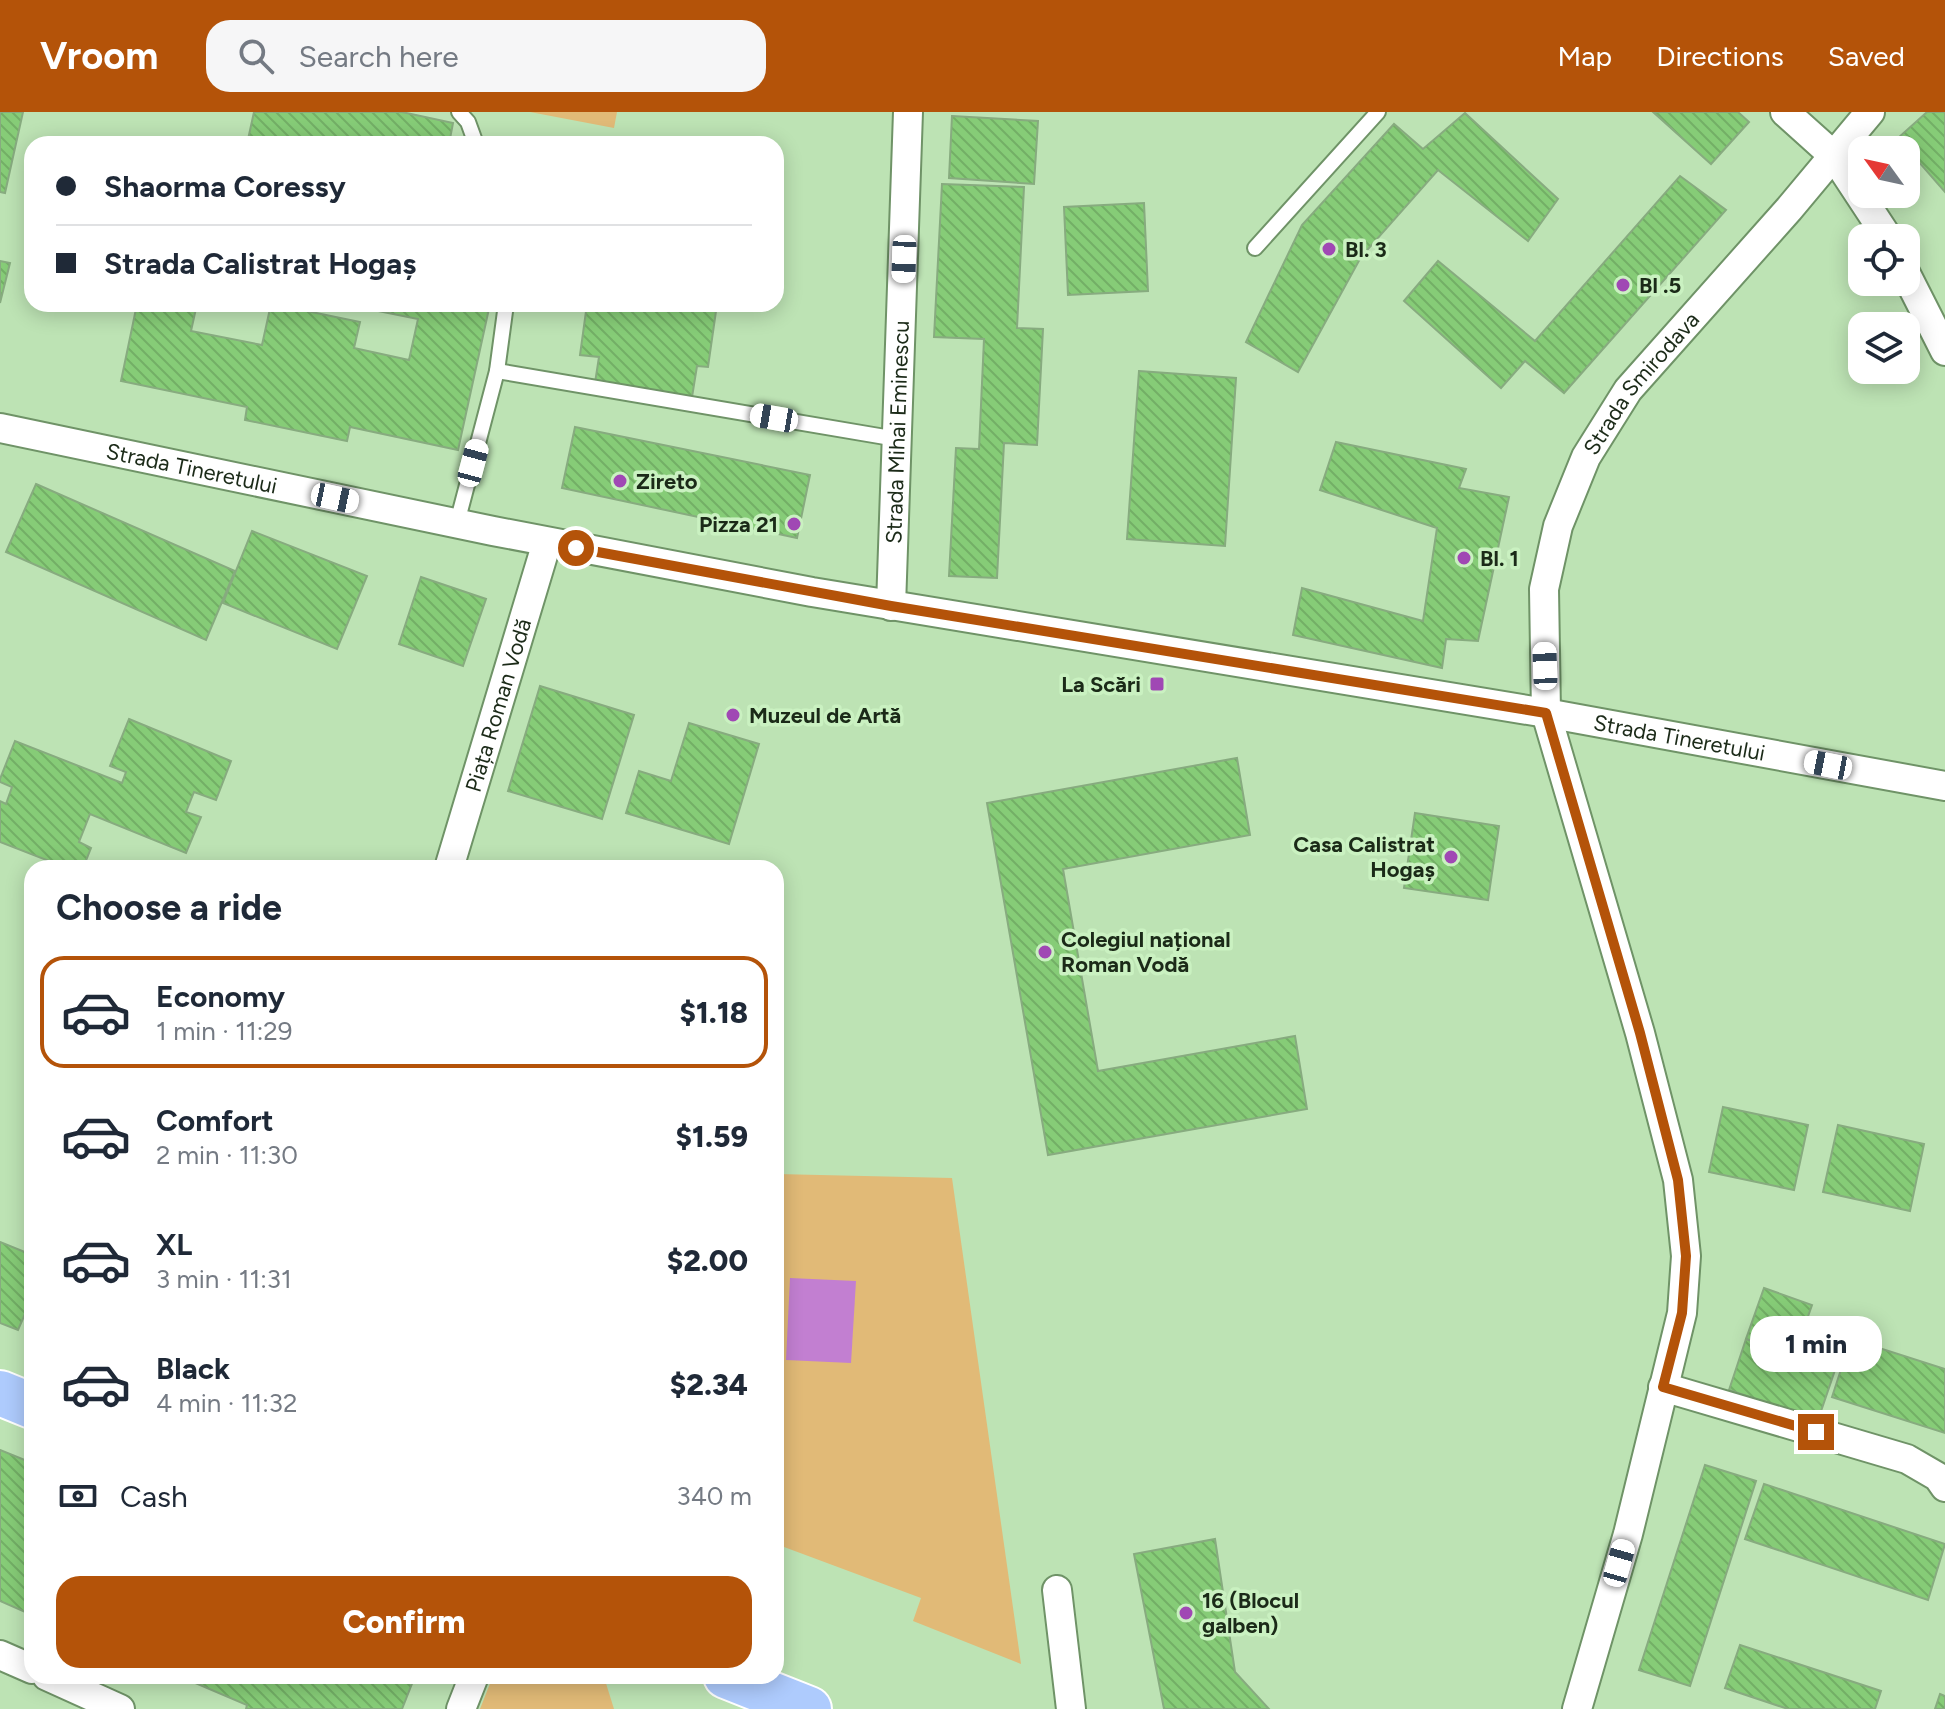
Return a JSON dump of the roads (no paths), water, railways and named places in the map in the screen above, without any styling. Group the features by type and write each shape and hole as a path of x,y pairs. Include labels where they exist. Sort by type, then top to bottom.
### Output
{"main road":[{"path":"0,1393 24,1403"},
{"path":"746,1684 809,1709"}],"street":[{"name":"Strada Mihai Eminescu","path":"891,606 908,112"},
{"path":"1785,112 1834,156 1879,224"},
{"name":"Strada Smirodava","path":"1577,1709 1628,1534 1682,1313 1686,1256 1678,1180 1640,1033 1546,713 1544,589 1558,526 1586,457 1628,390 1870,112"},
{"path":"1917,296 1945,351"},
{"name":"Strada Tineretului","path":"0,428 547,542 891,606 1546,713 1945,786"},
{"name":"Piața Roman Vodă","path":"451,860 547,542"},
{"path":"1663,1387 1907,1459 1938,1477 1945,1487"},
{"path":"1057,1590 1071,1709"},
{"path":"0,1655 24,1666"},
{"path":"65,1684 120,1709"},
{"path":"461,1709 471,1684"}],"lane":[{"path":"459,112 468,122 473,136"},
{"path":"1255,248 1378,112"},
{"path":"457,523 497,371 505,312"},
{"path":"497,371 897,439"}],"place":[{"name":"Bl. 3","path":"1329,249"},
{"name":"Bl .5","path":"1623,285"},
{"name":"Zireto","path":"620,481"},
{"name":"Pizza 21","path":"794,524"},
{"name":"Bl. 1","path":"1464,558"},
{"name":"La Scări","path":"1157,684"},
{"name":"Muzeul de Artă","path":"733,715"},
{"name":"Casa Calistrat Hogaș","path":"1451,857"},
{"name":"Colegiul național Roman Vodă","path":"1045,952"},
{"name":"16 (Blocul galben)","path":"1186,1613"}]}
